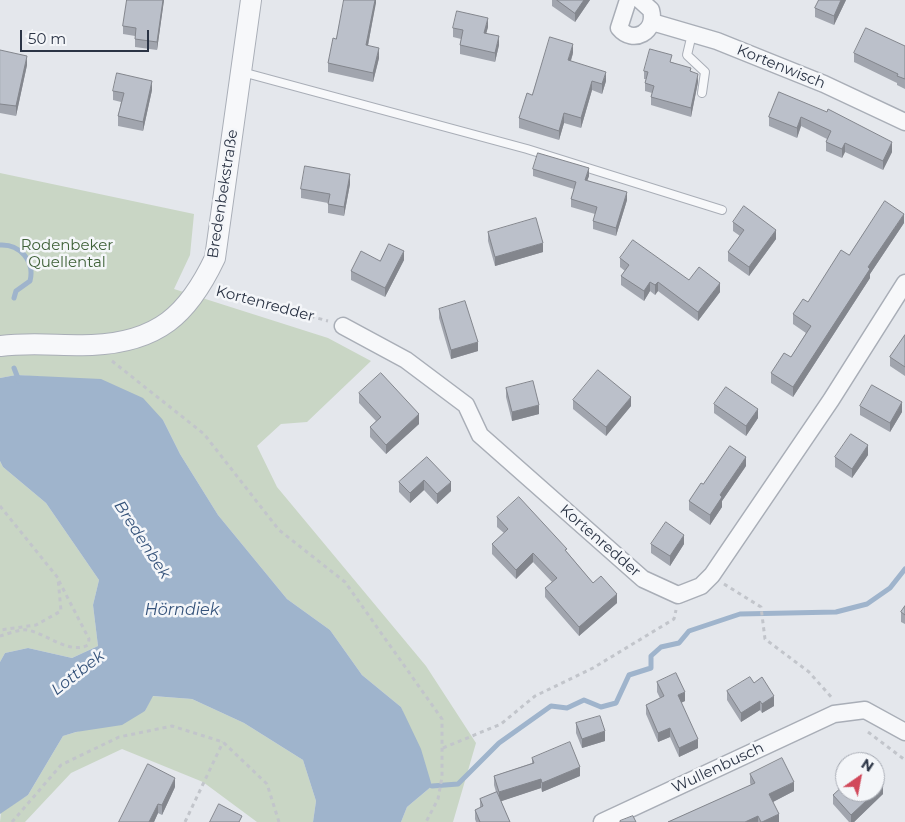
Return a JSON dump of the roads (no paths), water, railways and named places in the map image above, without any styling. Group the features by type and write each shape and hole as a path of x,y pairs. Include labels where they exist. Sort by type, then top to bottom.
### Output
{"street":[{"name":"Bredenbekstraße","path":"0,346 31,344 93,345 129,340 156,329 185,308 201,287 215,258 251,0"},
{"path":"628,0 618,28 629,36 641,35 646,32 652,22 651,10 640,0"},
{"name":"Kortenwisch","path":"652,22 717,41 824,84 905,122"},
{"name":"Kortenredder","path":"343,326 406,360 466,404 480,435 643,579 678,595 701,586 712,575 831,400 905,283"},
{"name":"Wullenbusch","path":"602,822 839,713 865,710 905,732"}],"lane":[{"path":"692,34 687,55 705,72 702,93"},
{"path":"242,72 527,149 722,210"}],"water":[{"name":"Hörndiek","path":"16,375 101,379 143,398 163,420 180,454 218,515 287,599 330,630 362,675 401,707 421,749 432,786 407,807 401,822 313,822 316,801 303,760 244,723 192,699 153,696 145,711 122,725 76,732 63,736 28,795 0,814 0,662 5,653 28,648 72,658 98,646 93,605 99,580 46,503 3,467 0,461 0,378"}],"waterway":[{"name":"Bredenbek","path":"0,245 14,247 20,251 30,267 30,281 16,291 14,298"},
{"name":"Bredenbek","path":"14,368 19,381"},
{"path":"432,786 458,784 499,743 551,706 567,708 584,700 601,707 616,703 629,675 651,668 651,656 661,647 679,643 689,631 740,614 836,612 867,604 890,588 905,569"}],"park label":[{"name":"Rodenbeker Quellental","path":"67,254"}],"water label":[{"name":"Lottbek","path":"78,673"}]}
